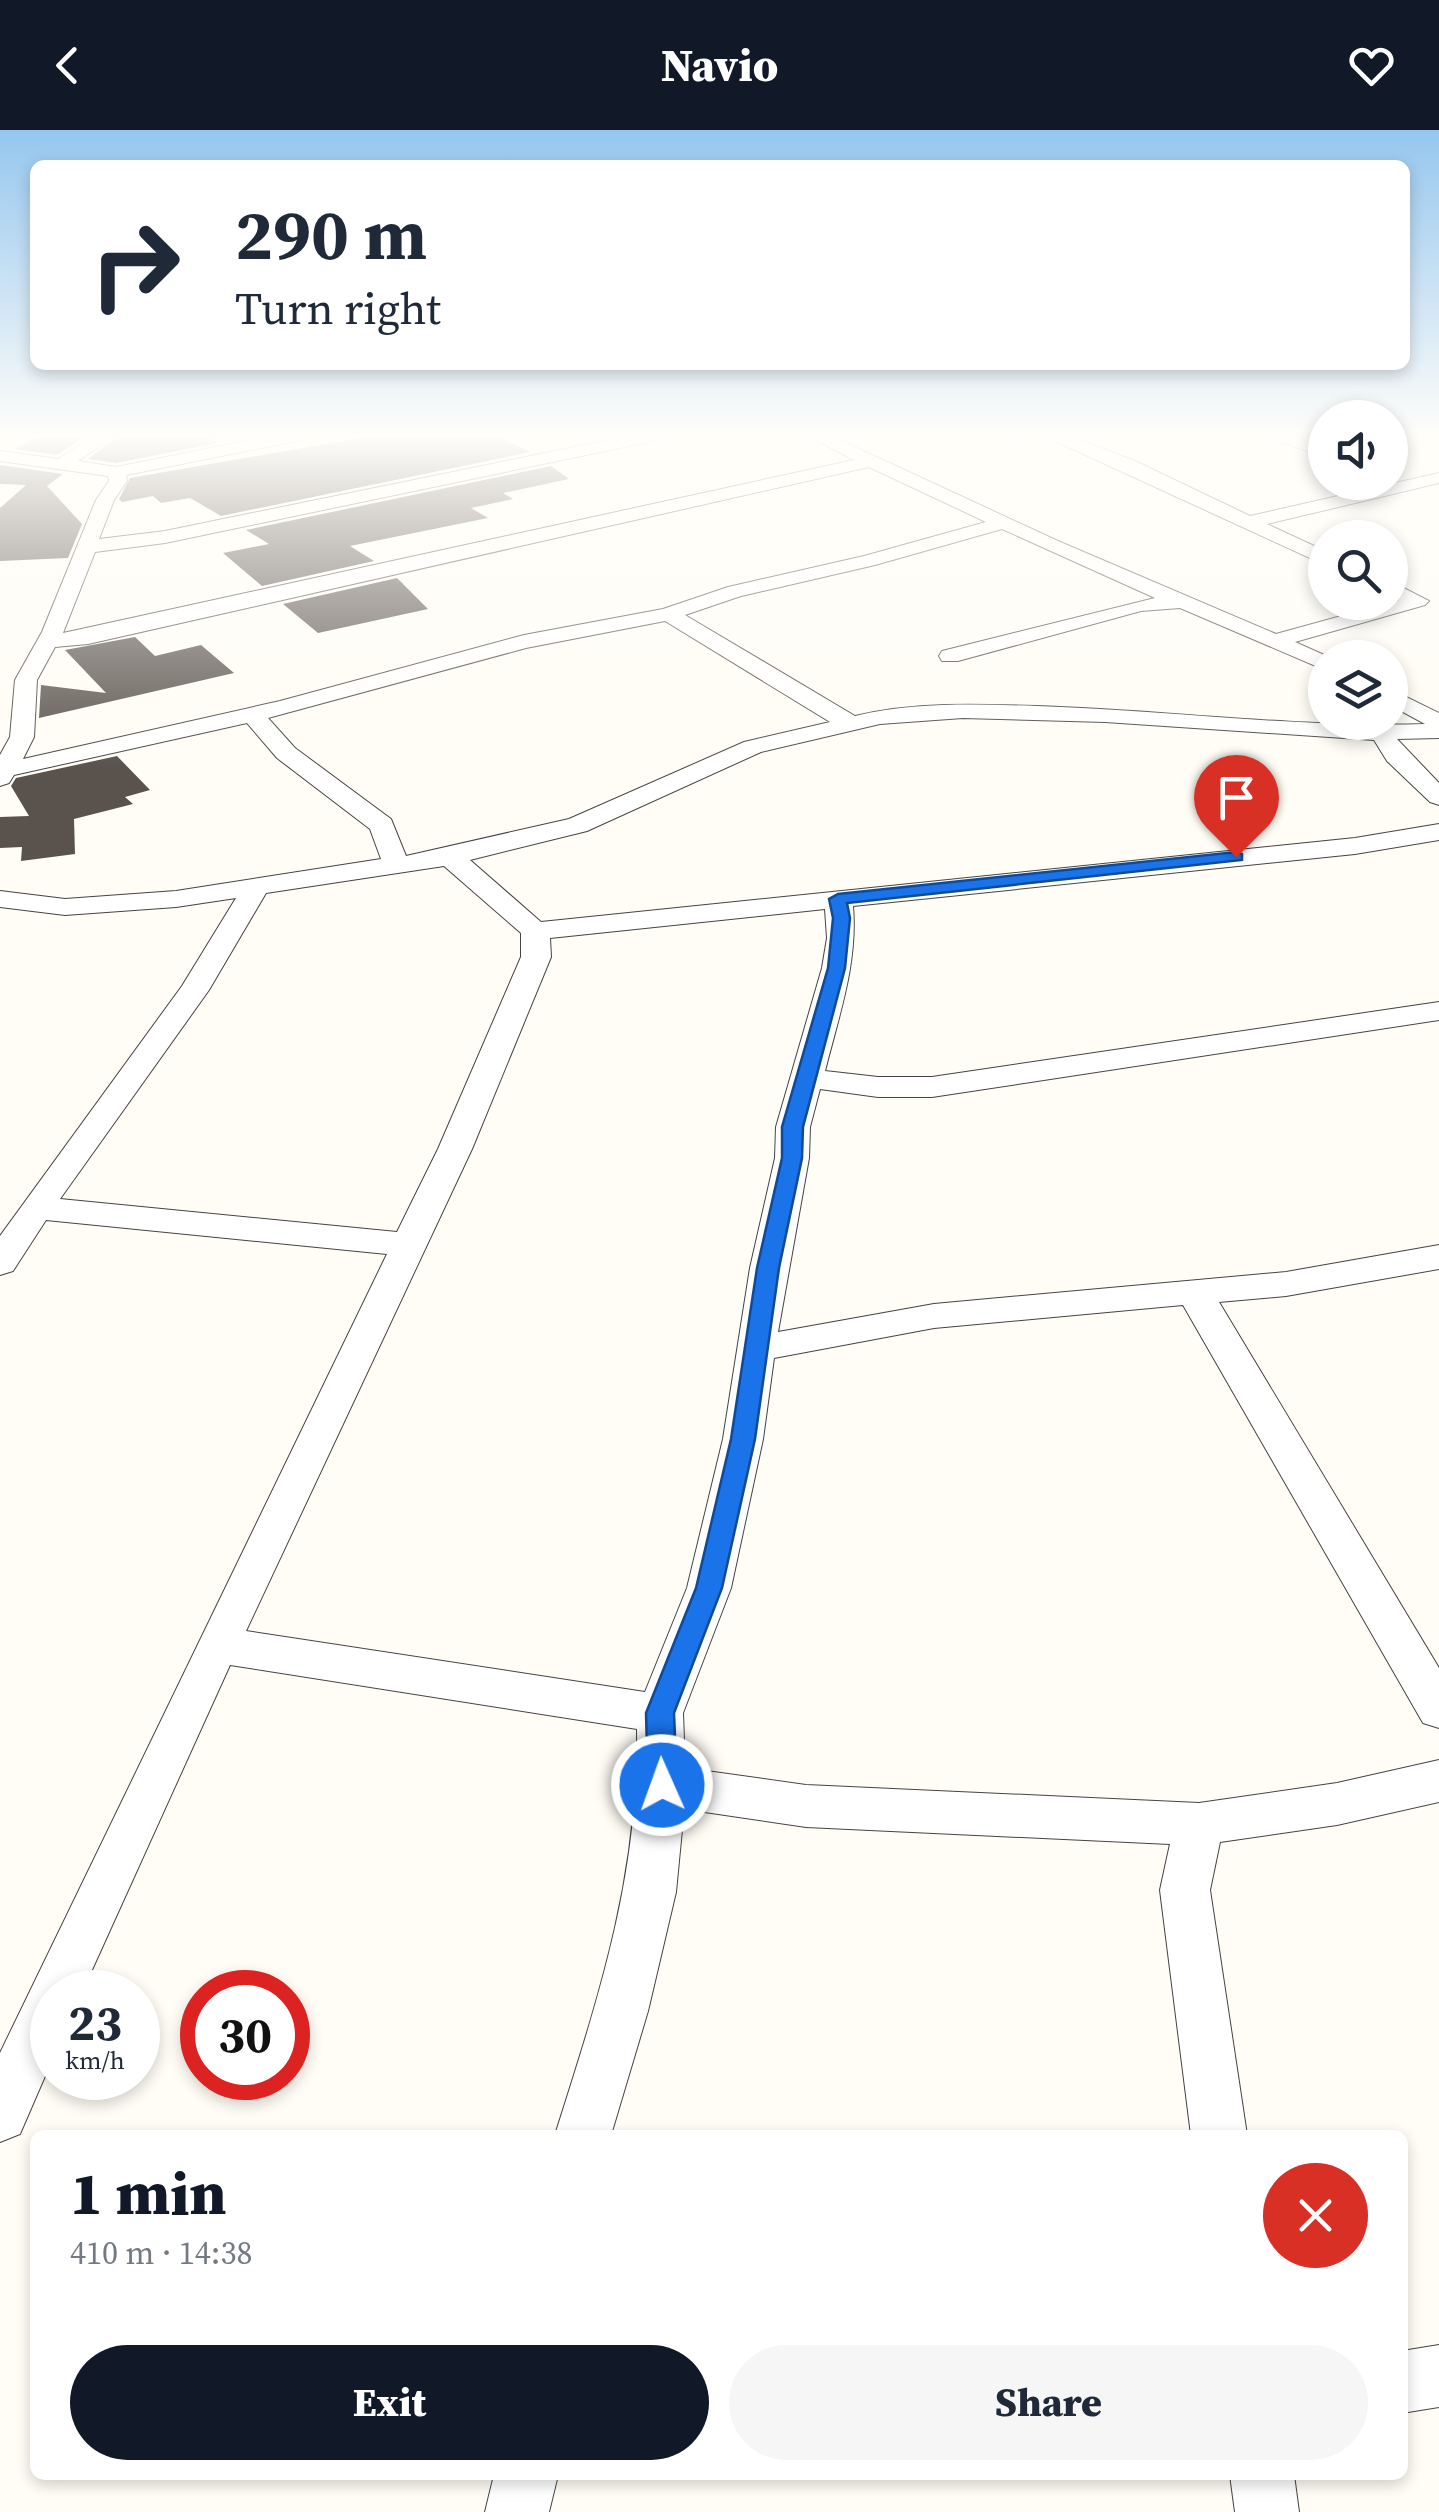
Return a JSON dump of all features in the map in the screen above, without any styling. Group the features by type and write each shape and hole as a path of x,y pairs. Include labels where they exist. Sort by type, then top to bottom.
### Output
{"street":[{"path":"2,774 22,737 26,680 54,632 86,547 92,546"},
{"path":"46,642 88,637 493,546"},
{"path":"2,774 252,714 524,642 668,614 735,591 921,546"},
{"path":"1056,546 1308,656"},
{"path":"1275,641 1428,598"},
{"path":"950,656 1140,605 1184,602"},
{"path":"668,614 848,722"},
{"path":"1408,706 1439,722"},
{"path":"0,899 65,907 106,906 255,888 450,857 578,825 753,747 848,722 963,711 1105,715 1308,728"},
{"path":"252,714 286,753 382,825 397,867"},
{"path":"1408,732 1439,731"},
{"path":"1386,740 1396,756 1439,797"},
{"path":"535,931 1355,846 1439,832"},
{"path":"66,1970 455,1149 536,957 535,931 450,857"},
{"path":"2,1257 201,984 228,943 255,888"},
{"path":"584,2130 651,1892 662,1785 660,1713 709,1588 743,1439 768,1268 792,1158 792,1127 836,968 842,918 838,899"},
{"path":"808,1078 878,1087 932,1087 1439,1011"},
{"path":"36,1208 408,1245"},
{"path":"757,1347 818,1340 934,1316 1286,1284 1439,1257"},
{"path":"1193,1290 1421,1672 1439,1709"},
{"path":"217,1645 660,1713"},
{"path":"662,1785 806,1806 1199,1824 1336,1804 1439,1781"},
{"path":"1199,1824 1185,1890 1219,2130"},
{"path":"0,2114 30,2048"},
{"path":"1408,2381 1439,2376"},
{"path":"517,2512 525,2480"},
{"path":"1263,2480 1267,2512"}],"building":[{"path":"0,546 73,546 68,558 0,561"},
{"path":"258,546 350,546 374,561 262,586 223,553"},
{"path":"397,578 428,609 318,633 283,604"},
{"path":"135,637 155,656 201,645 234,673 39,718 41,685 106,693 65,650"},
{"path":"117,756 150,790 125,797 133,804 74,819 75,854 21,861 22,847 0,848 0,817 29,816 11,786 16,778"}],"route":[{"path":"662,1785 660,1713 709,1588 743,1439 768,1268 792,1158 792,1127 836,968 842,918 838,899 1236,857"}]}
